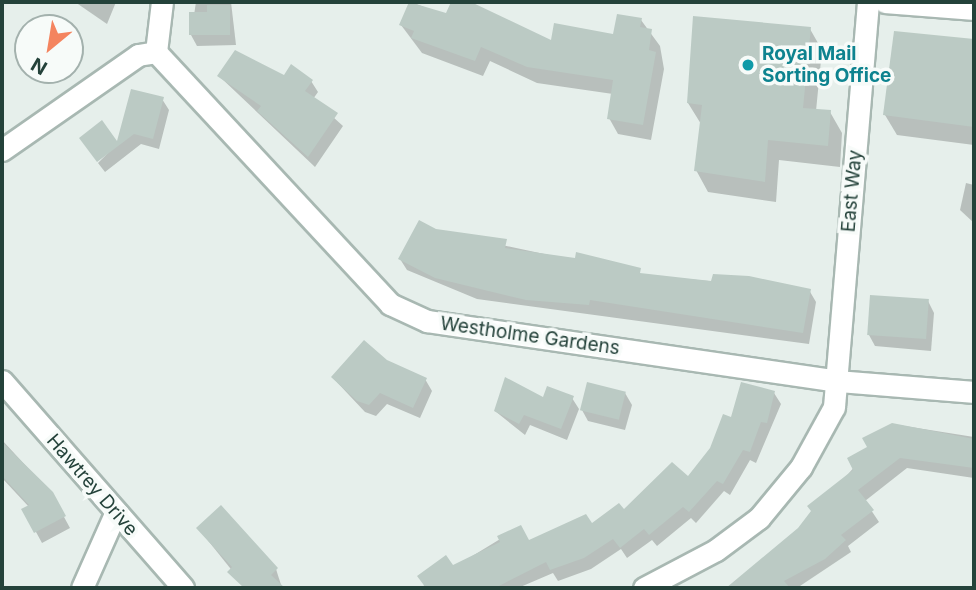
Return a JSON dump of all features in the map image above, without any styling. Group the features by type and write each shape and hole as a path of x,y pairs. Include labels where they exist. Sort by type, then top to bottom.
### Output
{"street":[{"path":"2,150 138,55 156,52 162,2"},
{"name":"East Way","path":"644,588 716,550 759,518 801,467 834,407 868,2"},
{"path":"884,2 974,9"},
{"name":"Westholme Gardens","path":"156,52 390,304 427,321 837,381 974,392"},
{"name":"Hawtrey Drive","path":"2,381 115,514 183,588"},
{"path":"82,588 115,514"}],"building":[{"path":"409,2 446,13 451,2 471,2 551,40 554,23 613,34 617,14 642,18 640,27 652,29 649,50 656,52 643,125 607,119 613,80 527,67 481,47 475,61 411,38 414,31 399,25"},
{"path":"207,5 230,5 230,35 189,35 189,12 207,12"},
{"name":"Royal Mail Sorting Office","path":"693,16 811,27 803,108 831,110 828,146 768,140 765,182 694,171 702,105 687,103"},
{"path":"894,31 974,39 974,127 883,115"},
{"path":"235,50 284,75 291,64 313,80 305,91 338,113 308,157 257,111 261,106 217,76"},
{"path":"131,89 164,97 153,139 134,134 97,162 79,138 102,120 117,141"},
{"path":"419,220 436,229 507,239 505,248 575,258 576,252 641,268 640,273 711,281 713,274 749,276 811,289 803,333 590,300 589,305 526,300 435,278 398,259"},
{"path":"870,295 929,299 926,339 867,335"},
{"path":"364,340 387,360 427,378 413,408 380,393 369,405 357,401 331,377"},
{"path":"505,377 543,397 547,386 574,396 561,429 524,415 519,424 494,411"},
{"path":"587,382 626,392 619,420 580,410"},
{"path":"741,382 775,391 767,423 761,422 750,452 743,450 723,484 717,481 689,512 683,507 649,535 644,529 620,548 613,539 584,558 550,570 546,562 495,588 426,588 417,576 446,555 453,565 500,542 497,536 521,525 529,540 586,514 592,523 619,503 624,509 672,462 688,476 710,448 723,414 731,417"},
{"path":"892,423 974,439 974,468 900,458 858,490 874,510 841,535 846,540 825,559 784,581 790,588 726,588 798,528 811,511 807,506 853,470 847,458 867,447 862,438"},
{"path":"2,442 53,492 66,516 34,533 21,509 29,505 2,476"},
{"path":"221,505 278,568 271,575 285,588 244,588 227,572 232,567 196,528"}],"place":[{"name":"Royal Mail Sorting Office","path":"748,65"}]}
